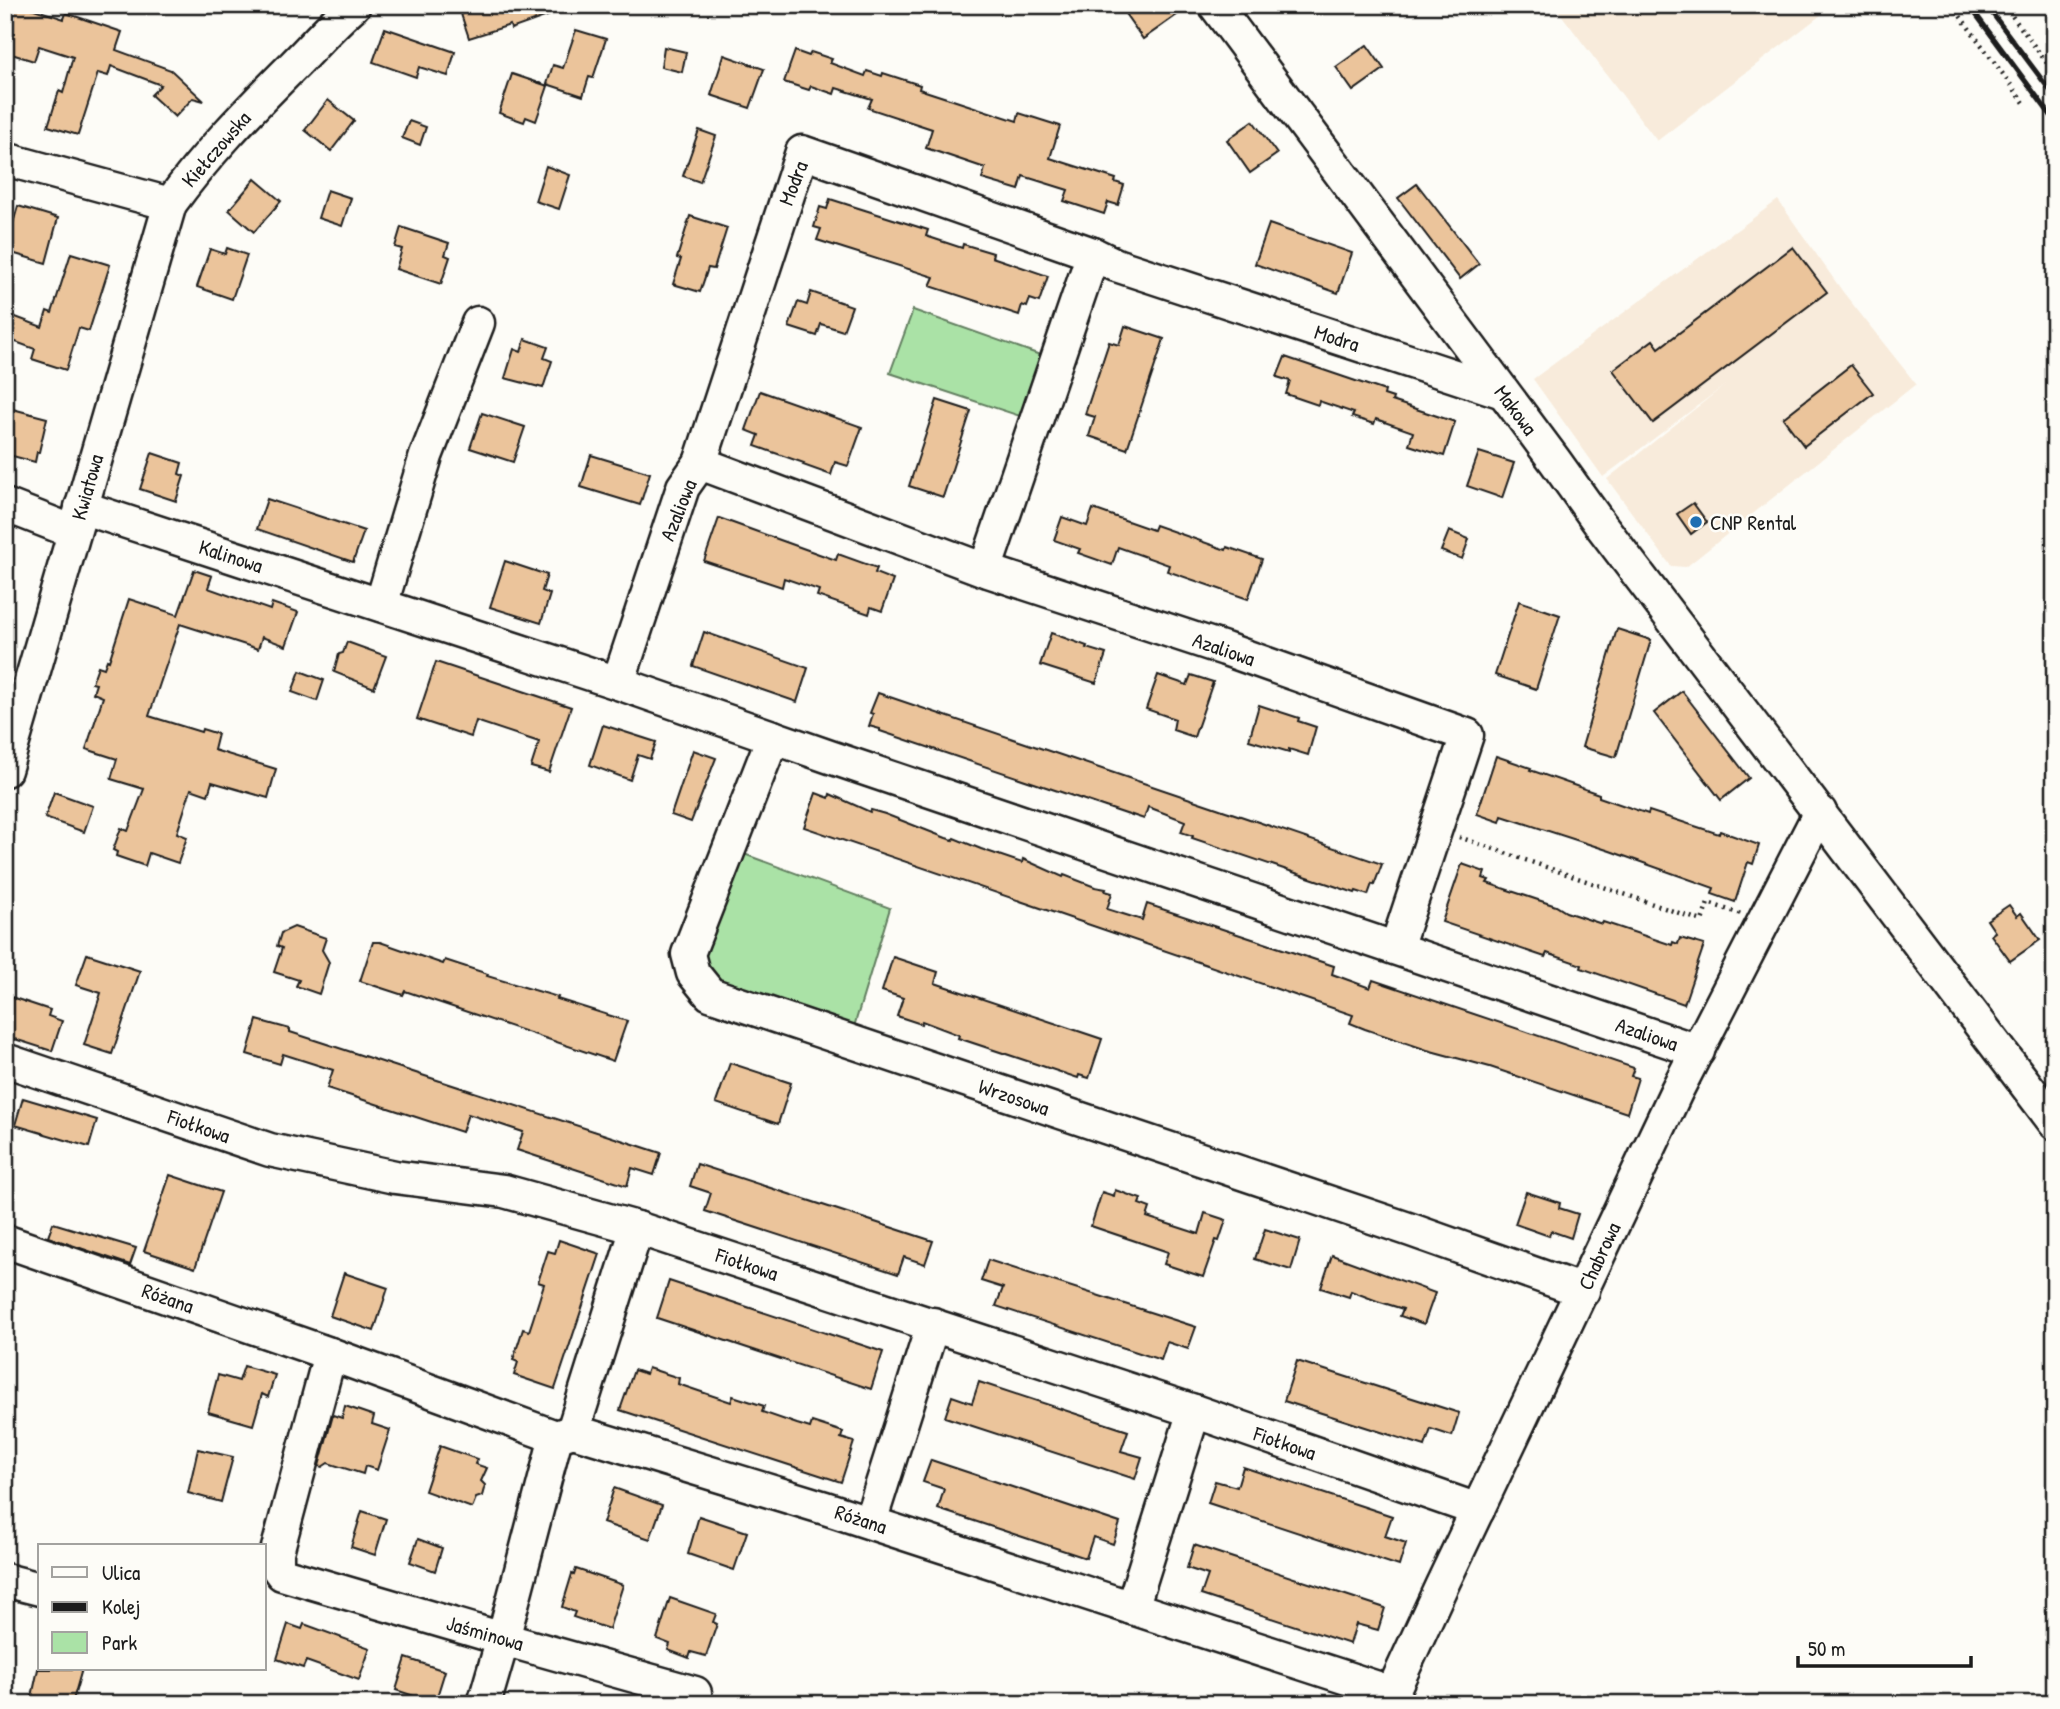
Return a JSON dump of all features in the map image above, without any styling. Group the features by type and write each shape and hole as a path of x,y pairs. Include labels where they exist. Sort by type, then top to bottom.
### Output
{"street":[{"name":"Makowa","path":"1215,5 1600,524 2055,1123"},
{"name":"Kiełczowska","path":"5,159 170,204 195,170 333,12"},
{"name":"Modra","path":"699,463 802,152 1093,254 1129,270 1503,392"},
{"name":"Kwiatowa","path":"5,770 170,204"},
{"path":"985,570 1093,254"},
{"path":"381,605 426,456 478,323"},
{"name":"Azaliowa","path":"1396,948 1466,736 1224,649 985,570 699,463 683,487 618,683 1698,1051"},
{"name":"Kalinowa","path":"5,505 78,519 381,605 618,683"},
{"name":"Wrzosowa","path":"773,737 688,954 693,973 709,994 1583,1291"},
{"name":"Chabrowa","path":"1390,1698 1677,1090 1820,812"},
{"name":"Fiołkowa","path":"5,1060 270,1150 396,1177 504,1191 637,1228 1194,1411 1478,1510"},
{"path":"484,1704 565,1434 637,1228"},
{"name":"Różana","path":"5,1241 565,1434 870,1522 1132,1608 1390,1698"},
{"path":"870,1522 933,1324"},
{"name":"Jaśminowa","path":"330,1354 276,1552 277,1567 282,1574 695,1693"},
{"path":"1132,1608 1194,1411"},
{"path":"5,1580 38,1588"}],"path":[{"path":"1952,5 2025,104"},
{"path":"2004,5 2055,74"},
{"path":"1435,829 1702,920 1708,903 1740,914"}],"shaded area":[{"path":"1554,5 1834,5 1657,141"},
{"path":"1778,200 1843,292 1916,384 1686,567 1671,566 1607,479 1725,385 1603,477 1533,379"}],"green space":[{"path":"913,310 1043,356 1026,418 890,373"},
{"path":"744,854 890,908 853,1030 707,977 696,955"}],"building":[{"path":"5,5 22,5 64,19 66,13 122,32 116,50 171,70 204,101 193,98 175,117 151,95 161,85 111,66 108,76 98,73 78,135 48,126 59,91 63,93 73,57 39,46 34,61 5,52"},
{"path":"458,5 569,5 570,8 511,29 510,25 469,38"},
{"path":"1119,5 1191,5 1143,39"},
{"path":"385,28 455,52 448,76 419,67 416,77 373,62"},
{"path":"576,30 606,39 593,78 589,77 583,96 547,84 553,65 563,68"},
{"path":"1367,45 1384,69 1353,91 1336,67"},
{"path":"664,47 686,52 682,72 661,67"},
{"path":"795,51 809,56 811,52 832,59 830,63 865,76 867,71 882,76 883,73 920,85 919,89 1017,121 1019,113 1060,126 1050,158 1116,179 1115,182 1124,185 1118,205 1108,202 1104,214 1064,201 1068,190 1023,176 1019,190 982,179 985,168 926,148 932,129 868,108 872,99 836,88 834,94 811,86 809,90 784,82"},
{"path":"724,55 764,69 750,108 711,95"},
{"path":"512,74 548,86 536,121 526,117 524,122 499,113"},
{"path":"328,100 354,121 331,151 305,130"},
{"path":"409,121 426,127 420,145 402,138"},
{"path":"1253,121 1277,154 1250,173 1227,140"},
{"path":"699,130 716,136 700,182 683,176"},
{"path":"546,166 570,175 559,209 535,201"},
{"path":"255,179 281,201 254,232 229,210"},
{"path":"1417,184 1479,264 1460,279 1398,198"},
{"path":"327,190 351,198 342,226 318,218"},
{"path":"830,199 928,230 926,236 962,248 963,244 993,253 992,257 1048,276 1039,302 1030,299 1027,307 1022,305 1019,315 930,286 934,277 817,240 821,229 814,227 820,207 827,209"},
{"path":"18,206 58,218 46,263 5,251"},
{"path":"690,216 727,228 714,269 708,268 700,292 673,284 681,259 677,258"},
{"path":"1269,224 1352,253 1338,293 1255,264"},
{"path":"401,227 449,243 445,255 450,257 441,284 396,269 402,249 395,247"},
{"path":"1793,247 1827,292 1653,423 1613,370 1653,340 1659,348"},
{"path":"227,248 247,255 232,299 197,287 210,249 225,254"},
{"path":"71,253 110,265 89,331 79,328 66,370 32,359 35,349 5,338 5,313 42,327 47,311 52,313"},
{"path":"811,292 852,306 843,331 821,324 817,336 789,327 798,302 807,305"},
{"path":"1125,326 1164,339 1127,449 1089,436 1095,417 1085,414 1109,342 1119,345"},
{"path":"525,339 548,347 544,358 552,361 543,388 505,378 514,349 521,352"},
{"path":"1285,357 1385,391 1384,395 1393,398 1392,401 1455,422 1444,456 1409,445 1413,432 1376,419 1374,424 1352,417 1354,413 1319,401 1318,405 1286,394 1290,381 1277,377"},
{"path":"1851,365 1873,393 1804,446 1783,418"},
{"path":"760,391 862,427 848,466 835,462 831,475 755,446 759,435 746,430"},
{"path":"937,400 971,411 943,497 909,486"},
{"path":"5,407 47,418 35,462 5,454"},
{"path":"482,413 525,427 513,462 470,448"},
{"path":"1479,452 1514,463 1502,498 1467,486"},
{"path":"152,453 182,463 179,474 184,476 176,501 140,489"},
{"path":"591,455 650,473 640,505 581,487"},
{"path":"267,499 364,531 353,562 257,529"},
{"path":"1693,503 1707,522 1691,534 1677,514"},
{"path":"1093,509 1153,530 1155,525 1226,550 1227,547 1262,559 1248,599 1167,571 1169,565 1118,547 1112,565 1078,553 1080,549 1054,540 1062,517 1087,526"},
{"path":"719,518 836,560 838,554 877,568 875,573 893,580 882,611 871,607 869,614 817,596 819,590 784,578 782,587 704,561"},
{"path":"1449,531 1469,539 1462,559 1441,551"},
{"path":"505,561 547,575 542,591 550,594 541,623 490,607"},
{"path":"194,570 212,576 208,588 270,610 272,603 298,612 286,646 262,637 258,649 180,624 149,716 201,732 202,729 218,734 214,750 276,769 268,798 212,782 208,795 191,789 177,833 187,837 178,863 149,853 145,866 116,856 117,852 113,850 121,828 128,831 144,789 111,779 117,759 86,749 103,697 93,693 96,684 92,683 98,666 104,668 107,660 109,661 129,599 178,615"},
{"path":"1519,601 1560,615 1536,689 1495,675"},
{"path":"1617,629 1651,640 1616,757 1582,747"},
{"path":"704,632 808,668 797,702 693,666"},
{"path":"1051,633 1106,654 1096,683 1040,665"},
{"path":"347,642 386,656 374,688 334,672 339,654 343,653"},
{"path":"436,662 571,707 549,772 531,767 539,742 476,721 471,737 417,719"},
{"path":"300,671 324,680 317,701 292,692"},
{"path":"1158,675 1187,685 1191,675 1213,682 1194,737 1173,730 1175,719 1146,709"},
{"path":"1682,691 1749,778 1721,800 1654,713"},
{"path":"878,693 1382,864 1368,895 1356,891 1355,893 1192,838 1193,836 1181,832 1185,821 1151,808 1148,807 1144,819 1132,816 869,726 873,714 870,713"},
{"path":"1259,705 1299,718 1298,721 1316,727 1308,755 1249,740"},
{"path":"603,725 656,742 650,759 638,755 630,780 590,765"},
{"path":"693,750 716,758 691,822 671,815"},
{"path":"1496,756 1648,814 1649,811 1759,845 1753,864 1748,862 1735,902 1712,894 1714,888 1610,851 1502,816 1500,822 1477,814"},
{"path":"54,792 93,806 84,832 45,818"},
{"path":"816,793 829,798 830,794 870,812 871,810 885,814 1022,863 1023,859 1063,877 1064,875 1106,889 1105,891 1112,893 1107,909 1142,920 1147,904 1334,966 1332,974 1370,988 1373,980 1634,1068 1631,1076 1638,1078 1627,1113 1365,1029 1350,1023 1353,1015 804,827"},
{"path":"1462,864 1485,872 1483,878 1489,880 1487,883 1556,906 1566,912 1672,945 1673,942 1678,944 1680,938 1704,945 1684,1004 1581,968 1582,965 1547,953 1545,957 1442,922"},
{"path":"2009,905 2017,916 2021,913 2040,940 2010,961 1991,935 1995,932 1987,920"},
{"path":"294,927 326,938 322,950 329,962 319,994 296,986 299,980 274,972 282,948 277,946 281,933"},
{"path":"373,942 443,964 445,960 627,1021 613,1061 405,991 403,995 360,981"},
{"path":"87,954 140,971 112,1054 84,1045 101,993 76,985"},
{"path":"893,957 938,972 935,983 1102,1039 1089,1078 1079,1075 1078,1078 958,1038 959,1035 922,1021 921,1024 897,1016 903,998 882,991"},
{"path":"5,995 50,1010 48,1016 62,1021 52,1051 5,1036"},
{"path":"257,1020 661,1153 654,1175 632,1168 627,1186 517,1150 523,1132 490,1121 468,1114 462,1132 327,1088 333,1070 283,1054 280,1064 247,1054"},
{"path":"730,1063 791,1083 778,1124 716,1103"},
{"path":"23,1098 97,1120 89,1147 15,1125"},
{"path":"697,1164 933,1241 925,1264 904,1257 898,1274 705,1211 711,1193 690,1186"},
{"path":"170,1175 221,1192 195,1268 144,1251"},
{"path":"1115,1190 1141,1199 1139,1204 1150,1208 1147,1217 1199,1234 1205,1213 1226,1220 1203,1277 1164,1264 1168,1252 1091,1226 1102,1192 1114,1196"},
{"path":"1526,1192 1560,1203 1559,1208 1578,1214 1571,1238 1551,1231 1549,1236 1515,1224"},
{"path":"53,1223 136,1248 130,1265 48,1237"},
{"path":"1265,1229 1300,1240 1291,1270 1255,1259"},
{"path":"559,1240 600,1254 555,1389 514,1375 518,1362 513,1360 523,1329 529,1331 533,1319 544,1284 538,1282 548,1251 555,1253"},
{"path":"1332,1255 1435,1293 1424,1324 1400,1316 1403,1309 1351,1291 1349,1297 1321,1288"},
{"path":"988,1260 1196,1327 1188,1349 1167,1342 1161,1360 996,1306 1003,1288 981,1281"},
{"path":"344,1273 388,1288 374,1331 330,1316"},
{"path":"669,1281 883,1352 871,1389 657,1318"},
{"path":"1297,1361 1459,1413 1452,1436 1431,1429 1425,1446 1284,1401"},
{"path":"244,1366 275,1375 268,1397 262,1394 253,1425 208,1412 218,1375 239,1381"},
{"path":"648,1368 679,1378 678,1384 731,1402 733,1396 764,1406 762,1412 797,1424 810,1428 812,1422 843,1432 841,1438 854,1442 841,1482 620,1410 634,1370 646,1374"},
{"path":"979,1382 1128,1431 1121,1451 1142,1457 1135,1479 945,1417 952,1396 972,1403"},
{"path":"345,1406 374,1416 372,1424 390,1430 377,1470 365,1466 363,1474 328,1463 319,1466 333,1415 342,1418"},
{"path":"440,1446 477,1459 475,1464 487,1468 481,1481 485,1485 482,1496 476,1498 472,1508 425,1491"},
{"path":"198,1449 233,1457 221,1502 188,1493"},
{"path":"931,1460 1120,1523 1113,1544 1093,1537 1086,1558 938,1509 944,1489 923,1482"},
{"path":"1243,1467 1392,1516 1385,1536 1406,1543 1399,1566 1208,1503 1215,1481 1237,1487"},
{"path":"614,1488 662,1505 650,1539 603,1523"},
{"path":"362,1511 386,1519 375,1555 351,1547"},
{"path":"699,1516 747,1532 734,1570 688,1554"},
{"path":"418,1539 442,1548 435,1571 410,1562"},
{"path":"1194,1545 1385,1608 1378,1630 1356,1624 1350,1644 1201,1595 1208,1575 1187,1568"},
{"path":"576,1569 623,1585 609,1629 573,1617 575,1612 562,1607"},
{"path":"670,1598 716,1614 713,1622 717,1624 706,1656 691,1652 689,1658 668,1650 670,1644 657,1639"},
{"path":"288,1624 302,1629 304,1624 370,1648 359,1680 306,1661 303,1668 277,1659"},
{"path":"406,1658 445,1671 435,1703 396,1690"},
{"path":"38,1669 82,1670 72,1704 42,1704 31,1701"}],"railway":[{"path":"1969,5 2055,121"},
{"path":"1986,5 2055,97"}],"place":[{"name":"CNP Rental","path":"1696,522"}]}
